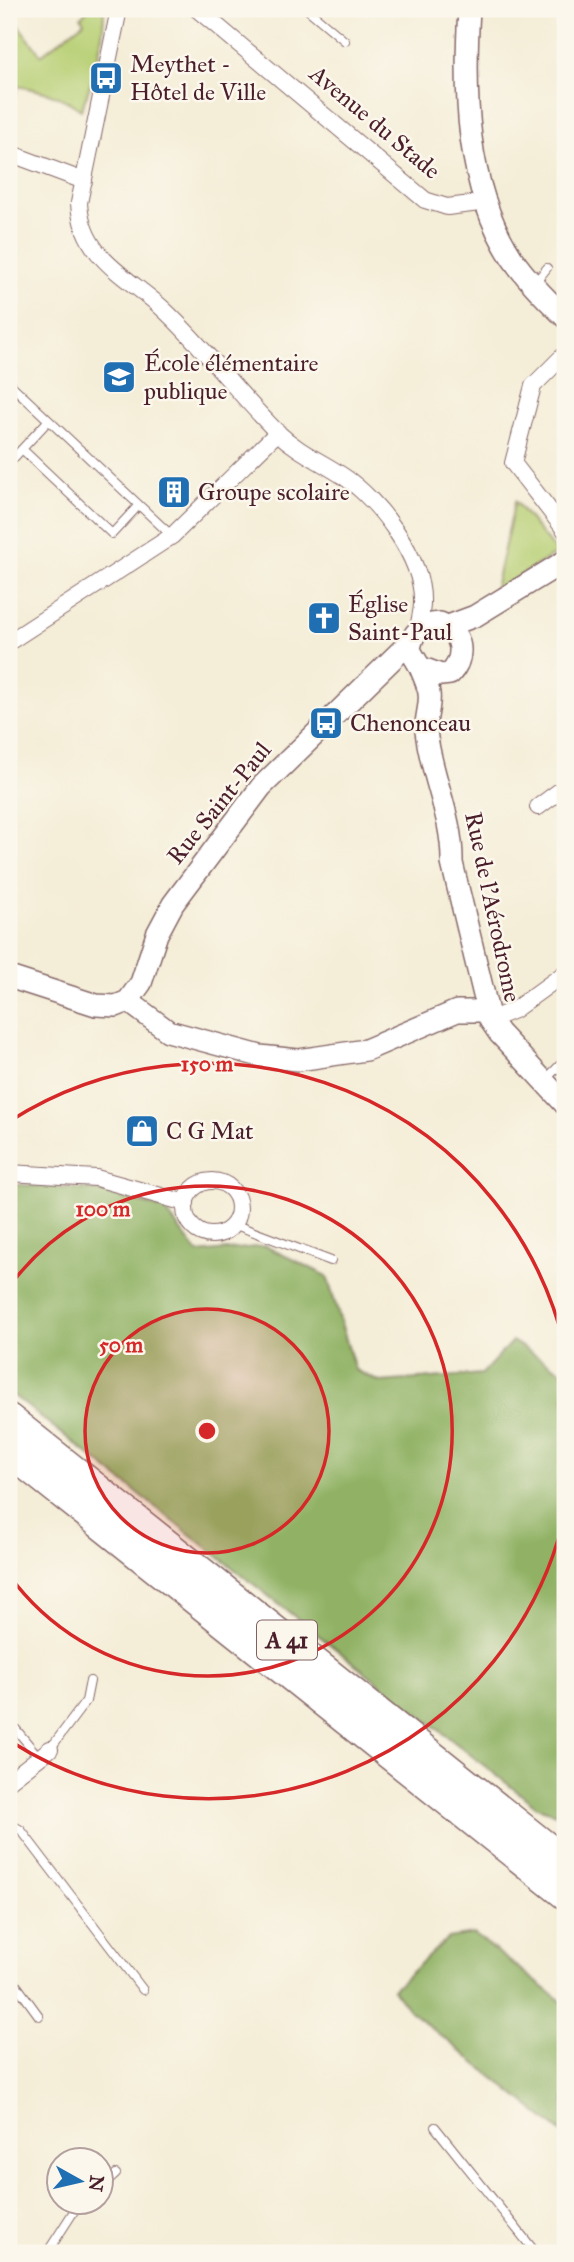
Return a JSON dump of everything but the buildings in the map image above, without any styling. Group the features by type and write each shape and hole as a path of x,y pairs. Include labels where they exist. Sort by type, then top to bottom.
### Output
{"highway":[{"name":"A 41","path":"9,1418 565,1861"},
{"name":"A 41","path":"9,1452 565,1895"}],"street":[{"name":"Rue de l'Aérodrome","path":"119,9 79,203 81,225 99,255 170,316 278,432 304,454 348,479 373,501 406,549 422,601 455,633 462,652"},
{"name":"Avenue du Stade","path":"197,9 425,200 447,207 488,202"},
{"path":"469,9 468,113 477,164 488,202 504,243 533,285 565,317"},
{"path":"9,153 84,181"},
{"path":"565,354 534,383 513,463 565,530"},
{"path":"9,642 172,536 278,432"},
{"path":"415,635 428,624 444,625 475,617 565,561"},
{"name":"Rue de l'Aérodrome","path":"422,601 412,658 419,666 429,694 428,739 452,842 452,863 488,1015 565,1104"},
{"path":"429,694 458,666 475,617"},
{"name":"Rue Saint-Paul","path":"128,1001 141,983 163,920 231,825 261,787 294,752 387,665 415,635"},
{"path":"387,665 419,666 441,675 450,674"},
{"path":"538,807 565,787"},
{"path":"9,977 96,1005 116,1006 128,1001 168,1031 260,1056 298,1060 366,1051 457,1011 488,1015 514,1010 565,973"},
{"path":"9,1173 96,1178 186,1203"},
{"path":"223,1183 238,1200 239,1208 233,1224 219,1234 201,1232 188,1220 186,1203 194,1188 201,1184 223,1183"},
{"path":"9,1781 44,1753"}],"lane":[{"path":"307,9 345,41"},
{"path":"533,285 547,268"},
{"path":"9,383 172,536"},
{"path":"9,463 48,421"},
{"path":"22,449 112,534 138,506"},
{"path":"544,1082 565,1060"},
{"path":"233,1224 331,1261"},
{"path":"9,1721 44,1753 86,1701 90,1681"},
{"path":"9,1823 21,1829 143,1990"},
{"path":"9,1976 39,2016"},
{"path":"435,2127 536,2253"},
{"path":"47,2253 71,2216"}],"green space":[{"path":"88,9 104,9 104,22 97,61 81,110 43,91 17,86 15,97 9,96 9,13 41,55 84,22 81,17"},
{"path":"515,501 557,553 494,591 496,584"},
{"path":"9,1184 94,1190 164,1209 198,1253 265,1246 327,1276 355,1370 380,1382 482,1374 512,1341 565,1373 565,1816 537,1807 9,1392"},
{"path":"474,1934 565,2004 565,2135 409,2010 393,1989 448,1938"}],"place":[{"name":"Meythet - Hôtel de Ville","path":"106,78"},
{"name":"École élémentaire publique","path":"119,377"},
{"name":"Groupe scolaire","path":"174,492"},
{"name":"Église Saint-Paul","path":"324,618"},
{"name":"Chenonceau","path":"326,723"},
{"name":"C G Mat","path":"142,1131"}]}
